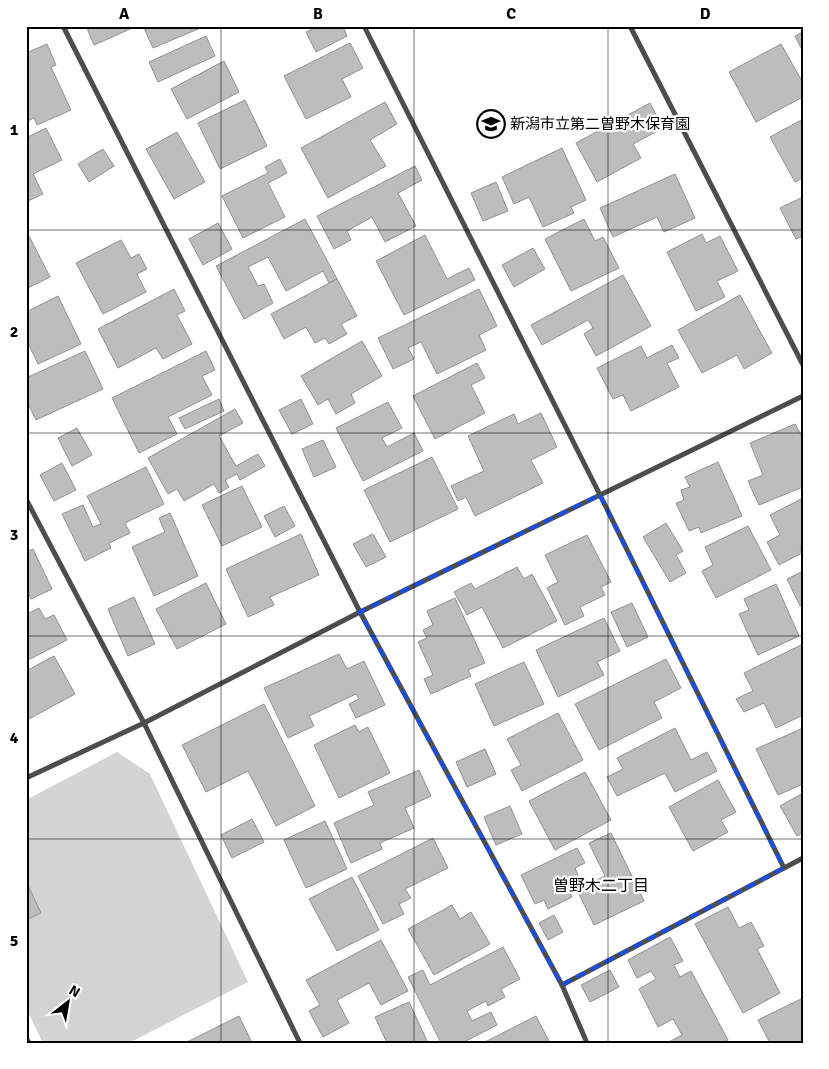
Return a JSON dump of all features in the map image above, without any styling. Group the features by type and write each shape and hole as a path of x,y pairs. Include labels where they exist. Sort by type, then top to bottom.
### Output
{"street":[{"path":"63,26 360,612 562,985 587,1043"},
{"path":"364,26 600,495 784,868"},
{"path":"630,26 803,365"},
{"path":"26,778 144,722 360,612 803,396"},
{"path":"26,499 144,722 300,1043"},
{"path":"562,985 803,858"},
{"path":"26,1038 29,1043"}],"highlighted area":[{"path":"600,495 784,868 562,985 360,612"}],"shaded area":[{"path":"117,752 150,774 248,982 129,1043 43,1043 26,1008 26,800"}],"building":[{"path":"86,26 137,26 94,45"},
{"path":"143,26 205,26 153,48"},
{"path":"319,26 343,26 347,36 316,52 306,32"},
{"path":"803,32 803,52 795,36"},
{"path":"206,36 215,56 158,82 149,62"},
{"path":"350,43 363,68 342,79 351,97 306,119 284,76"},
{"path":"47,44 56,65 51,67 71,110 37,125 34,118 26,122 26,53"},
{"path":"781,44 803,83 803,97 756,122 729,72"},
{"path":"224,61 239,92 187,119 171,89"},
{"path":"245,100 267,146 220,169 198,123"},
{"path":"385,102 397,124 370,140 386,166 328,198 301,148"},
{"path":"650,103 663,128 633,144 641,158 597,182 576,143"},
{"path":"803,119 803,178 795,182 770,137"},
{"path":"46,128 62,160 33,174 43,194 26,202 26,138"},
{"path":"177,132 205,182 174,199 146,149"},
{"path":"562,148 586,200 571,207 574,213 543,227 529,197 514,204 502,177"},
{"path":"103,149 114,166 89,182 78,164"},
{"path":"280,159 287,173 268,183 285,217 243,238 222,196 268,173 265,167"},
{"path":"415,166 422,180 398,193 416,226 385,242 372,217 347,231 351,240 334,249 317,216"},
{"path":"675,174 695,218 664,232 657,217 613,237 600,208"},
{"path":"496,182 508,211 483,221 471,193"},
{"path":"803,197 803,236 796,239 780,208"},
{"path":"305,219 337,279 329,283 323,271 286,291 268,257 248,267 258,286 264,284 273,303 244,319 216,266"},
{"path":"584,219 595,241 603,237 619,268 571,291 545,239"},
{"path":"218,223 232,249 203,265 189,239"},
{"path":"702,234 706,243 720,236 738,271 717,281 725,297 696,311 667,252"},
{"path":"425,235 447,279 469,268 475,280 404,315 376,261"},
{"path":"29,236 50,277 26,289 26,237"},
{"path":"121,240 131,258 139,254 147,269 137,274 146,292 103,314 76,263"},
{"path":"533,248 545,269 514,287 502,265"},
{"path":"623,275 651,326 596,356 584,334 593,328 588,320 542,345 531,325"},
{"path":"337,279 357,316 341,324 347,334 329,344 325,338 315,343 306,327 284,339 271,314"},
{"path":"174,289 185,311 177,315 192,344 163,359 156,348 118,368 98,329"},
{"path":"479,289 497,326 479,335 486,350 437,374 421,342 408,348 414,359 393,369 378,338"},
{"path":"740,295 772,353 744,369 737,355 702,373 678,330"},
{"path":"58,296 81,344 38,364 26,339 26,312"},
{"path":"362,341 382,376 351,394 355,403 336,414 328,399 318,405 301,376"},
{"path":"672,345 679,358 667,363 679,387 631,411 623,395 613,399 597,368 641,346 647,358"},
{"path":"85,351 103,389 36,420 26,399 26,378"},
{"path":"206,351 215,370 202,376 212,395 168,417 177,434 139,453 112,398"},
{"path":"477,363 485,378 471,385 485,413 435,439 413,396"},
{"path":"219,399 224,411 185,429 179,418"},
{"path":"301,399 313,424 292,434 279,410"},
{"path":"388,402 402,428 382,438 387,447 414,433 423,451 363,481 336,428"},
{"path":"235,409 243,423 219,436 236,466 258,454 265,466 240,480 237,474 225,480 229,487 219,493 214,484 184,501 177,489 168,494 148,458"},
{"path":"541,413 557,447 531,460 543,483 475,516 466,497 458,501 451,486 484,471 468,436 514,414 518,424"},
{"path":"795,424 803,438 803,487 759,505 748,481 763,475 750,443"},
{"path":"77,428 92,455 72,466 58,438"},
{"path":"323,440 336,467 314,477 302,449"},
{"path":"432,457 458,509 390,542 364,490"},
{"path":"718,462 742,516 701,533 699,527 689,531 676,503 684,500 681,490 690,487 685,477"},
{"path":"62,463 76,490 54,501 40,475"},
{"path":"146,467 164,504 125,523 130,533 109,543 111,548 85,561 62,514 83,505 93,527 101,524 87,496"},
{"path":"242,486 262,527 222,546 202,505"},
{"path":"803,498 803,547 800,548 802,553 779,565 767,542 780,535 770,515"},
{"path":"284,506 295,526 275,537 264,516"},
{"path":"170,513 198,576 154,596 132,547 165,532 159,518"},
{"path":"666,523 683,551 676,555 686,573 670,582 643,537"},
{"path":"748,526 771,570 716,598 702,571 713,565 705,547"},
{"path":"301,534 319,575 270,597 274,605 248,617 226,569"},
{"path":"373,534 386,557 366,567 353,544"},
{"path":"587,535 611,582 601,587 605,595 580,607 584,616 565,625 547,588 558,582 545,555"},
{"path":"33,549 52,589 31,599 26,589 26,552"},
{"path":"517,567 524,579 532,574 557,621 503,648 482,607 467,615 454,592 471,583 475,589"},
{"path":"803,571 803,605 800,606 787,579"},
{"path":"206,583 226,624 177,649 156,609"},
{"path":"776,584 799,636 758,655 739,614 749,610 744,599"},
{"path":"134,597 155,644 128,656 108,609"},
{"path":"455,598 485,663 468,670 471,676 431,694 424,679 433,675 418,642 427,638 423,630 433,625 427,611"},
{"path":"632,603 648,637 627,647 611,612"},
{"path":"26,608 29,613 39,608 45,619 54,615 67,640 26,661"},
{"path":"604,618 620,651 597,662 604,675 558,697 536,650"},
{"path":"803,644 803,715 776,728 764,703 744,712 736,699 753,691 744,673"},
{"path":"339,654 347,669 364,661 385,705 356,718 349,704 359,699 356,694 309,716 314,726 288,738 264,688"},
{"path":"54,656 75,694 27,720 26,671"},
{"path":"666,659 681,688 654,702 662,718 599,750 575,704"},
{"path":"524,662 544,704 494,726 475,684"},
{"path":"264,704 315,806 276,826 248,771 206,792 182,745"},
{"path":"558,713 583,760 522,791 511,770 521,765 507,739"},
{"path":"355,725 359,732 368,727 390,773 339,798 314,745"},
{"path":"675,728 691,760 707,752 717,771 675,792 665,773 617,796 607,777 623,769 617,758"},
{"path":"803,728 803,784 778,795 756,749"},
{"path":"485,749 496,774 467,787 456,762"},
{"path":"419,770 431,796 405,808 414,828 380,843 382,849 351,863 334,823 374,805 368,792"},
{"path":"585,772 611,820 555,850 529,801"},
{"path":"718,780 736,812 721,820 728,832 693,851 669,807"},
{"path":"803,793 803,833 797,836 780,806"},
{"path":"510,806 522,834 496,845 484,817"},
{"path":"252,819 264,842 232,858 221,835"},
{"path":"325,821 347,869 306,888 284,840"},
{"path":"611,833 644,901 594,925 577,890 605,876 589,843"},
{"path":"433,838 448,868 405,889 411,898 399,904 404,914 383,924 358,876"},
{"path":"577,848 585,863 575,868 581,882 568,889 572,897 548,909 544,900 535,904 521,875"},
{"path":"352,877 379,930 337,951 309,899"},
{"path":"26,881 41,913 26,920"},
{"path":"452,905 460,919 471,912 490,944 434,975 408,929"},
{"path":"728,907 739,928 751,922 764,946 757,949 780,993 743,1013 695,924"},
{"path":"554,915 563,932 548,940 539,923"},
{"path":"670,937 683,961 674,965 680,977 691,971 728,1040 722,1043 667,1043 682,1035 673,1019 658,1027 639,989 656,979 651,971 637,978 628,960"},
{"path":"381,940 408,991 381,1005 369,983 337,1000 349,1023 323,1037 309,1011 320,1005 306,980"},
{"path":"503,947 520,979 501,989 505,997 488,1006 486,1001 467,1011 472,1021 491,1012 497,1025 462,1043 441,1043 408,977 423,970 430,985"},
{"path":"610,970 619,987 590,1002 581,985"},
{"path":"803,998 803,1043 770,1043 758,1020"},
{"path":"409,1002 428,1043 387,1043 375,1017"},
{"path":"239,1016 252,1043 185,1043"},
{"path":"536,1016 550,1043 483,1043"}],"place":[{"name":"新潟市立第二曽野木保育園","path":"491,124"}],"district":[{"name":"曽野木二丁目","path":"601,885"}]}
